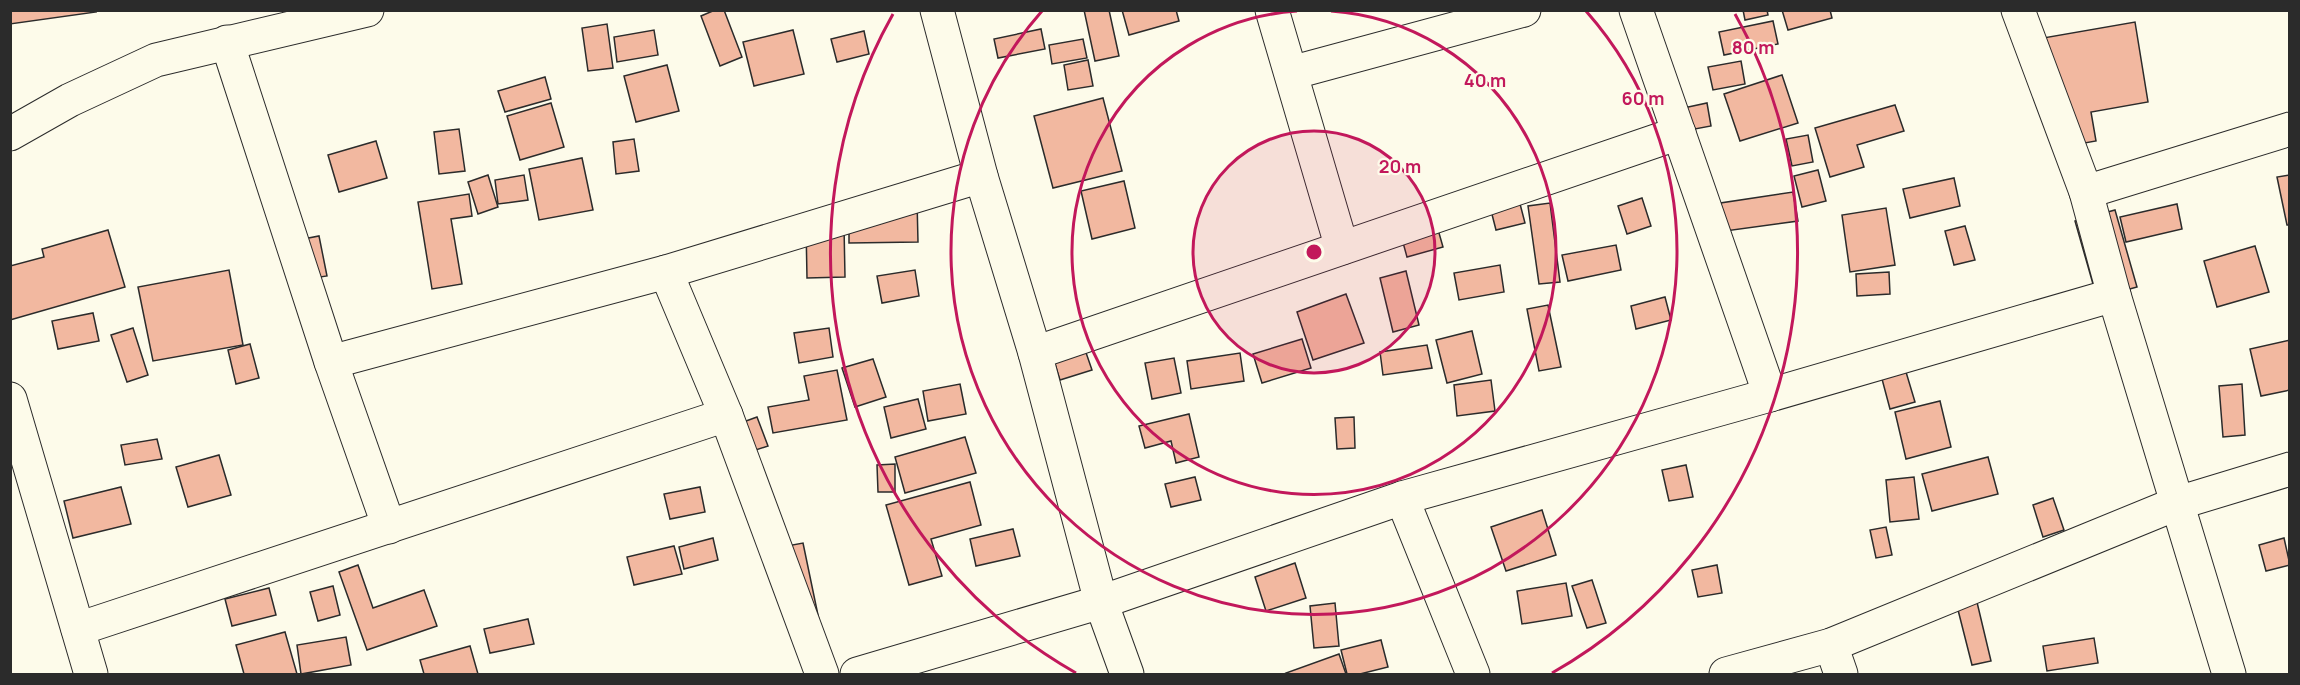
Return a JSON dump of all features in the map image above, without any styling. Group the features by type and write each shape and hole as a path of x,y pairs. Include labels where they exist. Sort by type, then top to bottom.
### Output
{"street":[{"path":"10,134 70,100 156,60 367,10"},
{"path":"937,10 981,176 1035,353 1101,602 1127,675"},
{"path":"1272,10 1342,248"},
{"path":"1291,73 1474,17 1524,10"},
{"path":"1636,10 1770,395"},
{"path":"2018,10 2086,192 2114,295 2229,675"},
{"path":"227,42 331,363 389,528"},
{"path":"2086,192 2289,129"},
{"path":"1035,353 1679,133"},
{"path":"331,363 666,272 981,176"},
{"path":"666,272 726,415 822,675"},
{"path":"857,675 1101,602 1402,498 1770,395 2114,295"},
{"path":"10,399 18,451 78,628 91,675"},
{"path":"78,628 389,528 726,415"},
{"path":"1726,675 1836,660 2178,503 2289,469"},
{"path":"1402,498 1473,675"}],"building":[{"path":"10,10 95,10 96,12 10,24"},
{"path":"715,10 724,10 742,57 720,66 701,16"},
{"path":"1084,10 1109,10 1119,56 1095,61"},
{"path":"1122,10 1176,10 1179,21 1129,35"},
{"path":"1743,10 1767,10 1768,15 1745,20"},
{"path":"1782,10 1830,10 1832,18 1788,30"},
{"path":"1773,21 1778,44 1724,55 1719,32"},
{"path":"2135,22 2148,102 2091,112 2096,141 2068,146 2043,38"},
{"path":"607,24 613,68 588,71 582,28"},
{"path":"1041,29 1045,49 998,58 994,39"},
{"path":"654,30 658,55 617,62 614,37"},
{"path":"793,30 804,74 754,86 743,42"},
{"path":"864,31 869,54 837,62 831,39"},
{"path":"1083,39 1087,58 1052,64 1049,45"},
{"path":"1088,60 1093,86 1068,90 1064,65"},
{"path":"1741,61 1745,84 1713,90 1708,67"},
{"path":"667,65 679,111 636,122 624,76"},
{"path":"1782,75 1798,123 1740,141 1724,94"},
{"path":"545,77 551,99 505,112 498,91"},
{"path":"1103,98 1122,171 1053,188 1034,116"},
{"path":"551,103 564,147 520,160 507,116"},
{"path":"1707,103 1711,126 1679,132 1674,110"},
{"path":"1895,105 1904,131 1857,145 1864,167 1830,177 1815,128"},
{"path":"459,129 465,171 439,174 434,132"},
{"path":"1808,135 1813,162 1792,166 1786,139"},
{"path":"634,139 639,171 616,174 613,142"},
{"path":"376,141 387,178 339,192 328,155"},
{"path":"582,158 593,210 539,220 529,169"},
{"path":"1818,170 1826,201 1802,207 1794,176"},
{"path":"488,175 498,207 478,214 468,182"},
{"path":"524,175 528,200 498,204 495,180"},
{"path":"2290,175 2290,225 2287,225 2277,177"},
{"path":"1513,177 1525,223 1496,230 1484,183"},
{"path":"1954,178 1960,206 1910,218 1903,189"},
{"path":"1124,181 1135,228 1092,239 1081,191"},
{"path":"1793,192 1798,221 1718,232 1714,204"},
{"path":"469,194 472,216 451,219 462,284 432,289 418,202"},
{"path":"1642,198 1651,226 1627,234 1618,206"},
{"path":"917,200 918,242 849,243 849,201"},
{"path":"1550,203 1560,282 1539,284 1528,206"},
{"path":"2177,204 2182,229 2126,242 2120,217"},
{"path":"1886,208 1895,265 1850,272 1842,215"},
{"path":"2115,210 2137,287 2097,298 2075,221"},
{"path":"1435,219 1443,247 1407,257 1399,228"},
{"path":"806,226 844,226 845,277 807,278"},
{"path":"1965,226 1975,260 1954,265 1945,231"},
{"path":"108,230 125,287 10,320 10,266 44,257 42,249"},
{"path":"319,236 327,276 301,280 293,241"},
{"path":"1616,245 1621,270 1568,281 1562,255"},
{"path":"2255,246 2269,292 2217,307 2204,261"},
{"path":"1500,265 1504,292 1459,300 1454,273"},
{"path":"229,270 243,345 153,361 138,287"},
{"path":"915,270 919,296 882,303 877,276"},
{"path":"1406,271 1419,325 1393,332 1380,278"},
{"path":"1889,272 1890,294 1857,296 1856,274"},
{"path":"1346,294 1364,343 1313,360 1297,312"},
{"path":"1665,297 1671,320 1636,329 1631,306"},
{"path":"1548,305 1561,367 1539,371 1527,309"},
{"path":"93,313 99,341 58,349 52,321"},
{"path":"133,328 148,375 127,382 111,335"},
{"path":"829,328 833,357 799,363 794,333"},
{"path":"1472,331 1482,374 1447,383 1436,340"},
{"path":"1302,339 1311,368 1262,383 1253,354"},
{"path":"2290,340 2290,390 2261,396 2250,349"},
{"path":"1082,341 1092,370 1060,380 1051,351"},
{"path":"250,344 259,378 236,384 228,350"},
{"path":"1427,345 1432,368 1383,375 1380,352"},
{"path":"1240,353 1244,381 1191,389 1187,361"},
{"path":"1174,358 1181,393 1152,399 1145,363"},
{"path":"873,359 886,397 855,407 842,368"},
{"path":"837,370 847,420 773,433 768,407 809,400 804,376"},
{"path":"1906,372 1915,402 1890,409 1882,379"},
{"path":"1491,380 1495,411 1457,416 1454,385"},
{"path":"960,384 966,414 928,421 923,391"},
{"path":"2242,384 2245,435 2223,437 2219,386"},
{"path":"918,399 926,429 891,438 884,407"},
{"path":"1940,401 1951,447 1906,459 1895,412"},
{"path":"1189,414 1199,457 1176,463 1171,441 1145,448 1139,426"},
{"path":"757,417 768,446 734,457 724,429"},
{"path":"1354,417 1355,448 1337,449 1335,418"},
{"path":"965,437 976,473 905,493 895,457"},
{"path":"157,439 162,459 125,465 121,445"},
{"path":"219,455 231,495 188,507 176,467"},
{"path":"1988,457 1998,494 1932,511 1922,474"},
{"path":"895,464 895,492 878,492 877,465"},
{"path":"1686,465 1693,497 1669,501 1662,470"},
{"path":"1195,477 1201,500 1171,507 1165,484"},
{"path":"1914,477 1919,519 1890,522 1886,480"},
{"path":"970,482 981,525 931,539 942,576 909,585 886,505"},
{"path":"121,487 131,524 73,538 64,501"},
{"path":"700,487 705,512 670,519 664,494"},
{"path":"2053,498 2064,530 2043,537 2033,505"},
{"path":"1542,510 1556,555 1506,571 1491,527"},
{"path":"1886,527 1892,555 1876,558 1870,530"},
{"path":"1013,529 1020,556 976,566 970,539"},
{"path":"713,538 718,560 684,569 679,547"},
{"path":"2284,538 2290,565 2266,571 2259,545"},
{"path":"803,543 819,620 776,548"},
{"path":"674,546 682,574 634,585 627,557"},
{"path":"1295,563 1306,598 1266,611 1255,577"},
{"path":"358,565 373,608 424,590 437,626 367,650 339,572"},
{"path":"1717,565 1722,593 1698,597 1692,570"},
{"path":"1592,580 1606,623 1587,628 1572,586"},
{"path":"1566,583 1572,616 1522,624 1517,591"},
{"path":"333,586 340,615 318,621 310,592"},
{"path":"269,588 276,615 232,626 225,599"},
{"path":"1976,598 1991,661 1972,665 1956,602"},
{"path":"1335,603 1339,646 1314,648 1310,606"},
{"path":"528,619 534,644 490,653 484,629"},
{"path":"285,632 297,674 244,674 236,645"},
{"path":"346,637 351,665 301,674 297,645"},
{"path":"2094,638 2098,663 2047,671 2043,646"},
{"path":"1381,640 1388,667 1360,674 1347,674 1341,650"},
{"path":"470,646 478,674 424,674 420,660"},
{"path":"1339,654 1346,674 1286,673"}]}
